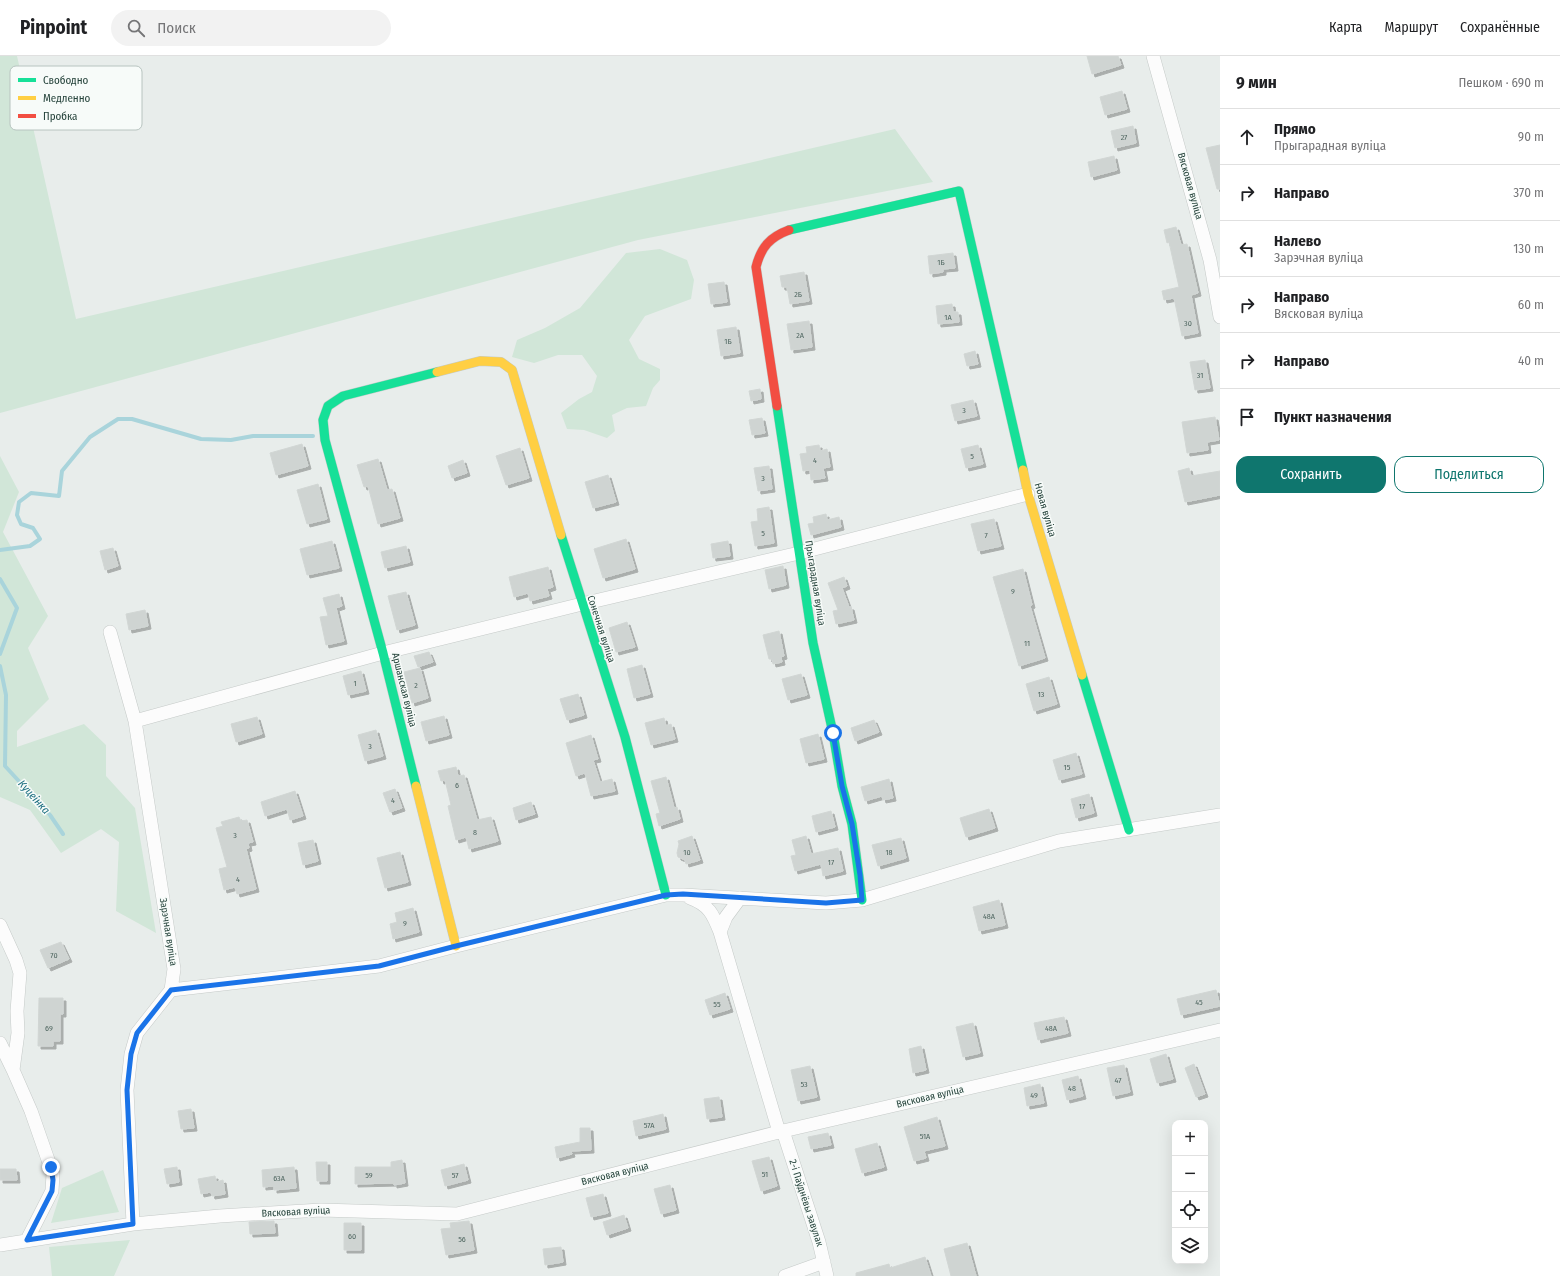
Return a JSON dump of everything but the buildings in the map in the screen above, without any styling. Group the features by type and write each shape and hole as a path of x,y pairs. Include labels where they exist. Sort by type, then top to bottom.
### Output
{"street":[{"name":"Вясковая вуліца","path":"1153,56 1210,260 1220,317"},
{"name":"Новая вуліца","path":"756,267 758,255 767,243 778,234 791,229 959,191 1028,494 1128,830"},
{"name":"Прыгарадная вуліца","path":"756,267 813,643 833,733 842,786 852,824 860,875 862,900"},
{"name":"Аршанская вуліца","path":"456,946 383,654 325,440 323,420 328,406 343,396 480,361 501,362 512,370"},
{"name":"Сонечная вуліца","path":"512,370 582,604 625,737 666,895"},
{"path":"135,721 383,654 582,604 799,553 1028,494"},
{"name":"Зарэчная вуліца","path":"110,632 135,721 174,969 171,990"},
{"path":"133,1224 127,1090 131,1054 137,1033 171,990 379,966 666,895 683,894 826,903 862,900 1059,841 1220,815"},
{"name":"2-і Паўднёвы завулак","path":"683,894 703,903 709,909 720,932 781,1132 816,1234 827,1276"},
{"path":"720,932 726,918 740,898"},
{"path":"0,925 16,960 20,973 17,1011 18,1033 13,1070"},
{"name":"Вясковая вуліца","path":"0,1245 133,1224 220,1216 321,1210 457,1214 781,1132 1220,1030"},
{"path":"0,1043 31,1111 53,1174 52,1191 27,1240"},
{"path":"785,1276 824,1262"}],"green space":[{"path":"0,56 17,56 19,66 10,66 10,130 34,130 76,319 895,129 933,182 638,240 0,413"},
{"path":"660,249 687,260 694,280 691,299 645,316 629,340 639,359 660,369 660,380 653,388 646,406 627,408 612,415 615,431 607,438 584,430 567,429 561,413 579,399 592,392 597,376 582,355 558,355 534,363 512,357 517,340 545,328 580,308 626,253"},
{"path":"0,456 19,492 3,532 48,616 28,648 49,699 17,731 17,747 84,724 106,745 106,776 135,808 156,933 116,911 119,842 101,829 61,853 30,810 0,797"},
{"path":"103,1170 119,1212 51,1223 62,1188"},
{"path":"130,1240 114,1276 52,1276 49,1247"}],"waterway":[{"path":"0,550 30,546 40,539 33,528 21,524 17,515 19,502 31,493 59,496 62,471 90,437 118,419 132,419 201,439 231,440 253,436 313,436"},
{"name":"Куцеінка","path":"0,579 17,608 0,654"},
{"name":"Куцеінка","path":"0,666 6,695 5,766 50,815 63,834"}],"traffic: fast":[{"path":"789,230 959,191 1023,470"},
{"path":"416,786 383,653 325,440 323,420 328,406 343,396 437,372"},
{"path":"777,406 813,643 833,733 842,786 852,824 862,900"},
{"path":"561,535 625,737 666,895"},
{"path":"1082,675 1129,830"}],"traffic: slow":[{"path":"437,372 480,361 501,362 512,370 561,535"},
{"path":"1023,470 1028,494 1082,675"},
{"path":"416,786 456,946"}],"traffic: jam":[{"path":"777,406 756,267 758,260 767,244 777,236 789,230"}],"route":[{"path":"51,1167 53,1174 52,1191 27,1240 133,1224 127,1090 131,1054 137,1033 171,990 379,966 666,895 683,894 826,903 862,900 860,875 852,824 842,786 833,733"}]}
